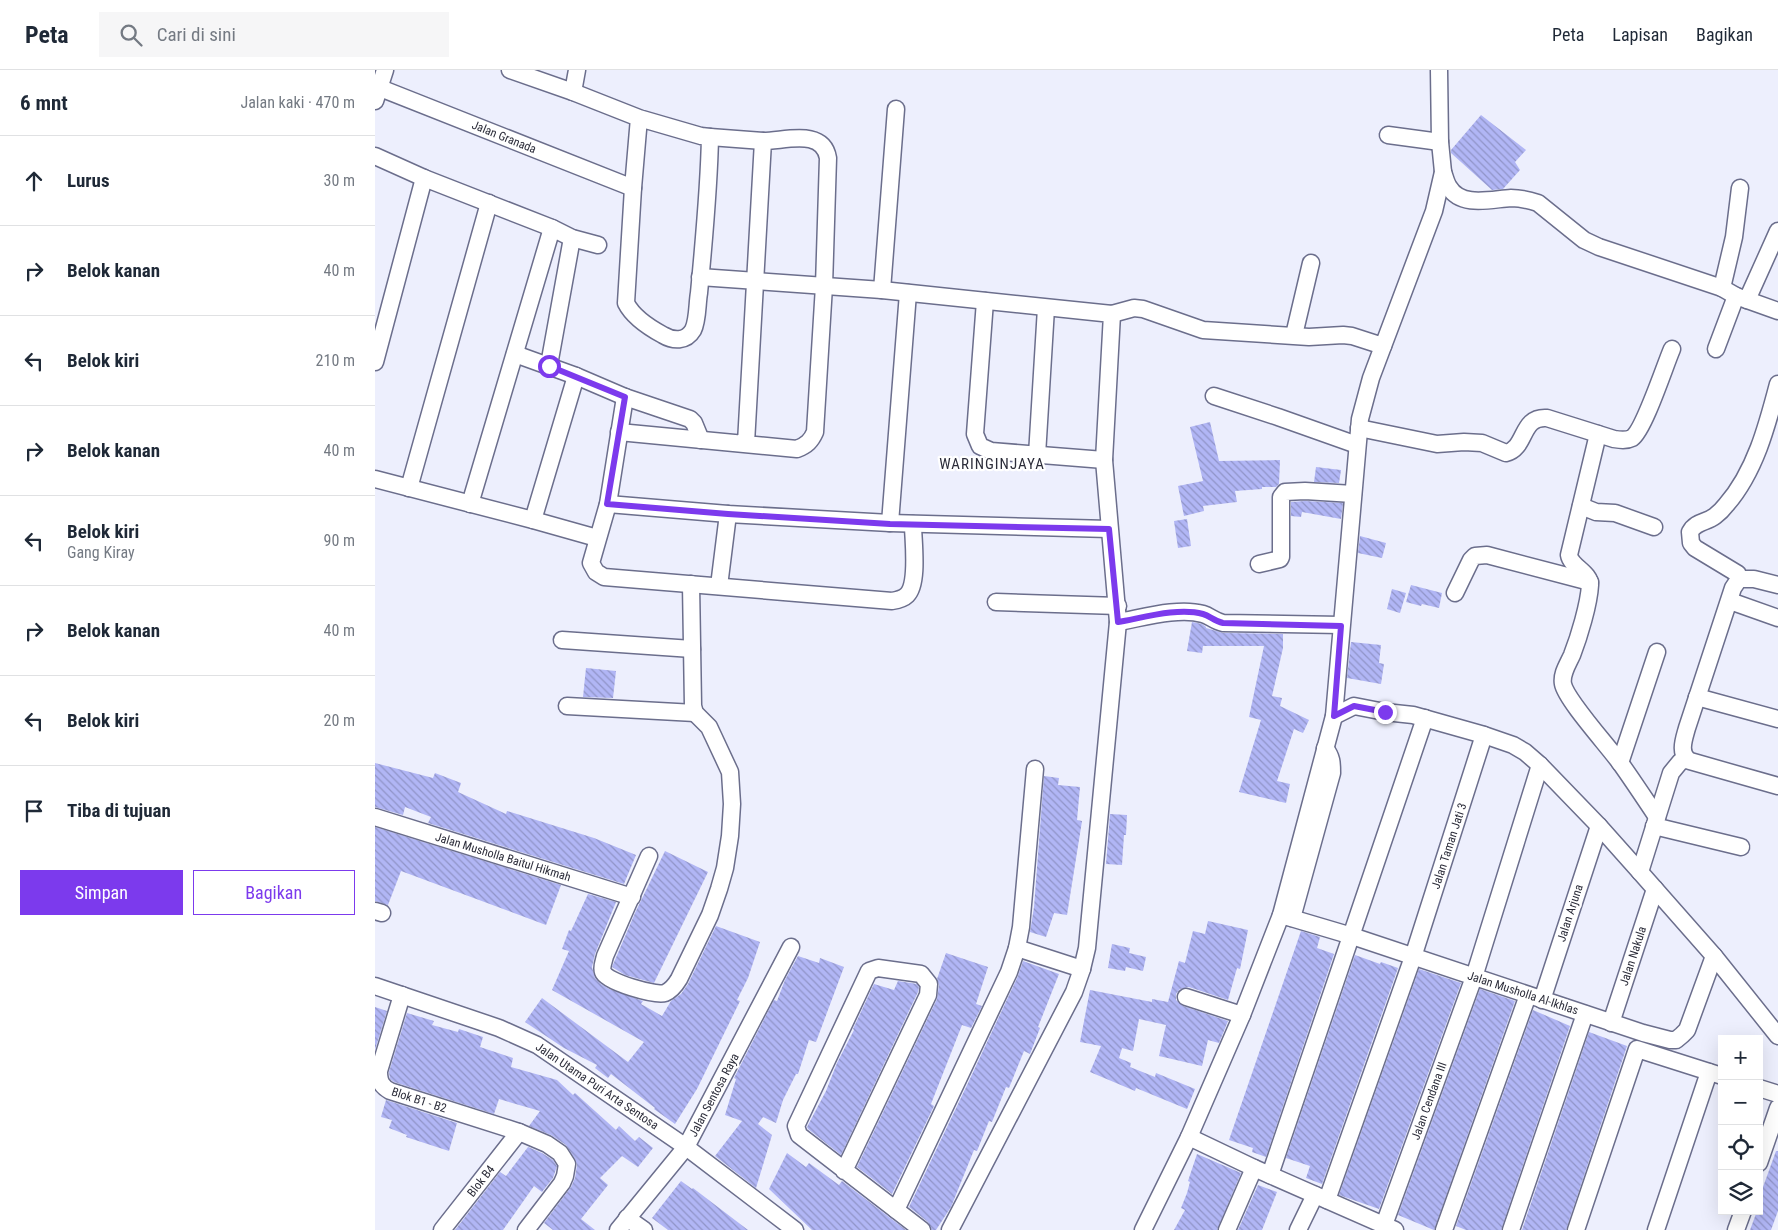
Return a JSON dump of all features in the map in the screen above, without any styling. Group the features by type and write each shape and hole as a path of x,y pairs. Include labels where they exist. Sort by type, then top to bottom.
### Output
{"street":[{"path":"376,91 385,70"},
{"path":"510,70 639,118 701,136 763,141 811,139 824,146 827,152 824,286 815,432 812,440 805,446 797,448 619,432"},
{"path":"573,92 577,70"},
{"path":"1439,70 1440,142 1443,172 1449,187 1459,197 1472,200 1511,198 1531,200 1538,203 1584,240 1599,247 1735,294 1778,311"},
{"name":"Jalan Granada","path":"376,91 633,188"},
{"path":"881,290 896,109"},
{"path":"639,118 626,303 630,312 668,338 678,340 687,337 693,330 695,321 710,137"},
{"path":"1388,135 1440,142"},
{"path":"746,443 763,141"},
{"path":"375,156 425,178 553,228 572,238 598,246"},
{"path":"1143,1230 1189,1138 1287,916 1334,716 1357,445 1365,399 1434,211 1443,172"},
{"path":"375,362 425,178"},
{"path":"1735,294 1734,237 1740,188"},
{"path":"409,488 489,203"},
{"path":"470,504 553,228"},
{"path":"1716,349 1735,294 1778,231"},
{"path":"549,366 572,238"},
{"path":"1294,335 1311,263"},
{"path":"700,277 881,290 1112,314 1134,308 1143,309 1203,330 1309,337 1343,334 1383,346"},
{"path":"890,524 908,293"},
{"path":"985,301 975,434 980,446 991,451 1104,460"},
{"path":"1037,455 1046,308"},
{"path":"950,1230 1075,992 1087,948 1118,614 1104,460 1112,314"},
{"path":"1359,428 1437,444 1482,443 1510,453 1516,447 1532,420 1540,417 1623,440 1635,436 1642,423 1671,350"},
{"path":"515,354 576,376 625,397 690,419 694,423 701,440"},
{"path":"533,520 576,376"},
{"path":"1739,579 1738,574 1695,548 1691,542 1690,532 1696,524 1715,517 1727,504 1750,468 1761,441 1778,384"},
{"path":"1214,396 1357,445"},
{"path":"625,397 607,504 591,563 596,572 604,577 892,601 907,595 914,581 913,524"},
{"path":"1598,434 1574,530 1569,559 1590,582 1588,598 1572,654 1565,668 1563,684 1572,701 1620,763 1656,822 1741,847"},
{"path":"375,479 597,538"},
{"path":"1259,564 1280,560 1281,497 1283,493 1305,491 1353,494"},
{"path":"607,504 890,524 1109,529"},
{"path":"1581,506 1597,512 1615,513 1654,527"},
{"path":"719,586 728,514"},
{"path":"1455,594 1471,560 1475,556 1480,555 1590,582"},
{"path":"1739,579 1754,579 1778,585"},
{"path":"1739,579 1733,588 1697,696 1683,743 1683,750 1686,759 1702,766 1778,786"},
{"path":"691,584 695,714"},
{"path":"1730,601 1778,618"},
{"path":"995,602 1118,614 1195,612 1205,614 1215,622 1223,623 1341,626"},
{"path":"562,640 692,649"},
{"path":"1620,763 1657,652"},
{"path":"1697,696 1778,719"},
{"path":"567,706 695,714 709,727 730,772 732,804 725,868 710,915 679,979 673,988 665,993 657,993 614,982 607,978 603,972 605,956 649,856"},
{"path":"1334,716 1354,706 1413,715 1513,745 1540,766 1599,826 1714,956 1778,1036"},
{"path":"1270,1176 1425,718"},
{"name":"Jalan Taman Jati 3","path":"1298,1230 1321,1198 1413,957 1484,735"},
{"path":"1640,872 1671,773 1680,762 1686,759"},
{"name":"Jalan Cendana III","path":"1390,1228 1474,977 1540,766"},
{"path":"896,1210 1005,981 1017,948 1021,926 1035,769"},
{"name":"Jalan Musholla Baitul Hikmah","path":"375,817 632,897"},
{"name":"Jalan Arjuna","path":"1444,1230 1599,826"},
{"name":"Jalan Nakula","path":"1611,1022 1655,889"},
{"name":"Jalan Musholla Al-Ikhlas","path":"1287,916 1670,1040 1676,1040 1687,1030 1714,956"},
{"name":"Jalan Sentosa Raya","path":"623,1224 687,1147 791,947"},
{"path":"1017,948 1082,969"},
{"path":"843,1171 928,995 929,984 921,974 878,968 869,971 797,1120 796,1130 799,1135 843,1171 922,1230"},
{"name":"Jalan Utama Puri Arta Sentosa","path":"375,986 499,1028 537,1045 687,1147 795,1230"},
{"name":"Blok B1 - B2","path":"402,995 379,1070 379,1079 383,1087 390,1091 519,1132"},
{"path":"1186,997 1243,1015"},
{"path":"1511,1230 1585,1014"},
{"path":"1576,1230 1637,1049 1715,1074 1656,1230"},
{"path":"1763,1089 1778,1094"},
{"path":"1763,1151 1778,1108"},
{"path":"519,1132 553,1148 560,1153 567,1164 562,1183 526,1230"},
{"name":"Blok B4","path":"442,1230 519,1132"},
{"path":"1189,1138 1270,1176 1390,1228"},
{"path":"1227,1230 1254,1168"},
{"path":"1736,1230 1742,1215"},
{"path":"623,1224 644,1230"}],"building":[{"path":"1481,115 1526,150 1515,162 1520,170 1503,189 1492,190 1451,153 1451,150"},
{"path":"1210,422 1219,461 1280,460 1279,484 1276,487 1235,491 1237,502 1203,506 1204,511 1184,516 1178,486 1203,481 1190,427"},
{"path":"1316,467 1341,470 1339,483 1314,482"},
{"path":"1291,502 1343,503 1341,519 1302,512 1301,517 1291,516"},
{"path":"1187,519 1191,546 1178,548 1174,521"},
{"path":"1360,536 1386,543 1382,558 1358,553"},
{"path":"1411,585 1442,593 1439,608 1406,602"},
{"path":"1392,589 1406,593 1400,613 1387,609"},
{"path":"1192,622 1223,633 1283,634 1283,648 1272,696 1282,698 1280,706 1309,720 1303,733 1294,729 1277,781 1290,784 1286,803 1239,792 1261,720 1249,717 1264,646 1203,646 1202,653 1187,651"},
{"path":"1351,642 1381,645 1379,663 1384,664 1381,684 1347,678"},
{"path":"586,668 616,671 613,698 583,697"},
{"path":"375,763 433,778 435,773 461,783 458,792 506,814 507,811 594,838 636,855 624,884 428,823 431,817 405,807 403,815 375,807"},
{"path":"1044,776 1059,778 1058,785 1080,787 1077,820 1082,821 1067,915 1054,913 1046,937 1030,932 1034,907"},
{"path":"1110,814 1127,815 1122,865 1106,864"},
{"path":"375,827 561,885 546,925 401,871 388,905 375,901"},
{"path":"665,851 708,872 654,983 625,975 612,967 635,913"},
{"path":"588,894 616,902 595,954 592,967 595,978 609,989 643,1001 641,1004 662,1016 671,1001 681,994 688,984 716,926 760,942 748,978 737,1000 740,1001 697,1089 675,1124 611,1074 608,1078 595,1068 597,1065 564,1048 525,1022 542,998 628,1062 644,1042 552,990 569,951 562,949 569,930 571,931"},
{"path":"1208,921 1248,930 1240,969 1237,968 1228,1000 1189,987 1180,989 1176,994 1176,1000 1183,1006 1228,1021 1219,1043 1208,1040 1202,1066 1159,1056 1166,1025 1139,1019 1133,1051 1122,1048 1119,1058 1131,1063 1130,1067 1155,1077 1156,1073 1195,1089 1187,1109 1136,1088 1135,1091 1090,1072 1101,1046 1080,1042 1090,990 1152,1002 1152,999 1168,1002 1179,961 1185,963 1193,931 1205,934"},
{"path":"1301,931 1320,937 1317,948 1334,954 1266,1157 1252,1152 1253,1148 1229,1140"},
{"path":"1112,944 1130,948 1129,953 1146,957 1143,971 1126,967 1125,971 1108,968"},
{"path":"946,953 988,967 976,1004 982,1006 971,1028 962,1025 931,1104 934,1106 892,1194 857,1167 937,999 939,985 937,979"},
{"path":"1355,955 1398,968 1322,1184 1306,1178 1310,1166 1286,1158"},
{"path":"798,956 819,963 820,958 844,967 816,1042 809,1040 798,1074 796,1074 783,1100 776,1123 763,1117 758,1124 772,1135 756,1188 715,1156 742,1121 725,1115 736,1079 734,1078 774,1000 777,1001 785,980"},
{"path":"1023,961 1059,974 1038,1027 1040,1028 1030,1054 1024,1051 1009,1088 1006,1087 992,1122 989,1121 977,1151 974,1150 951,1207 936,1230 932,1230 928,1222 909,1207 1018,976"},
{"path":"1419,969 1461,983 1379,1209 1339,1195"},
{"path":"898,981 917,984 919,987 918,992 841,1155 807,1127 826,1091 874,984 894,990"},
{"path":"1480,989 1515,1001 1434,1230 1398,1215"},
{"path":"375,1007 387,1011 375,1050"},
{"path":"1533,1010 1570,1026 1501,1230 1466,1230 1456,1226"},
{"path":"407,1013 434,1021 432,1025 458,1032 459,1029 483,1037 480,1047 513,1058 511,1067 557,1080 573,1095 575,1093 616,1130 619,1126 635,1141 639,1137 653,1148 638,1167 622,1156 600,1178 608,1185 581,1219 595,1230 553,1230 544,1223 571,1187 577,1165 566,1145 551,1135 529,1126 540,1111 499,1099 494,1114 394,1082 390,1079 389,1072"},
{"path":"1589,1032 1627,1046 1566,1230 1522,1230"},
{"path":"386,1100 457,1123 449,1151 406,1137 407,1135 389,1128 392,1120 381,1117"},
{"path":"528,1147 553,1160 557,1166 553,1178 542,1192 534,1186 503,1230 455,1230 500,1172 506,1176"},
{"path":"1776,1151 1778,1151 1778,1211 1771,1230 1750,1230 1756,1215 1763,1215 1763,1187"},
{"path":"787,1153 806,1167 809,1163 839,1185 842,1181 906,1230 812,1230 769,1189"},
{"path":"1197,1154 1241,1173 1217,1230 1174,1230 1185,1210 1181,1208"},
{"path":"681,1181 748,1230 668,1230 652,1218"},
{"path":"1258,1185 1277,1192 1262,1230 1238,1230"}],"district":[{"name":"WARINGINJAYA","path":"992,464"}],"route":[{"path":"549,366 625,397 607,504 890,524 1109,529 1118,622 1174,612 1195,612 1205,614 1215,622 1223,623 1341,626 1334,716 1354,706 1385,712"}]}
